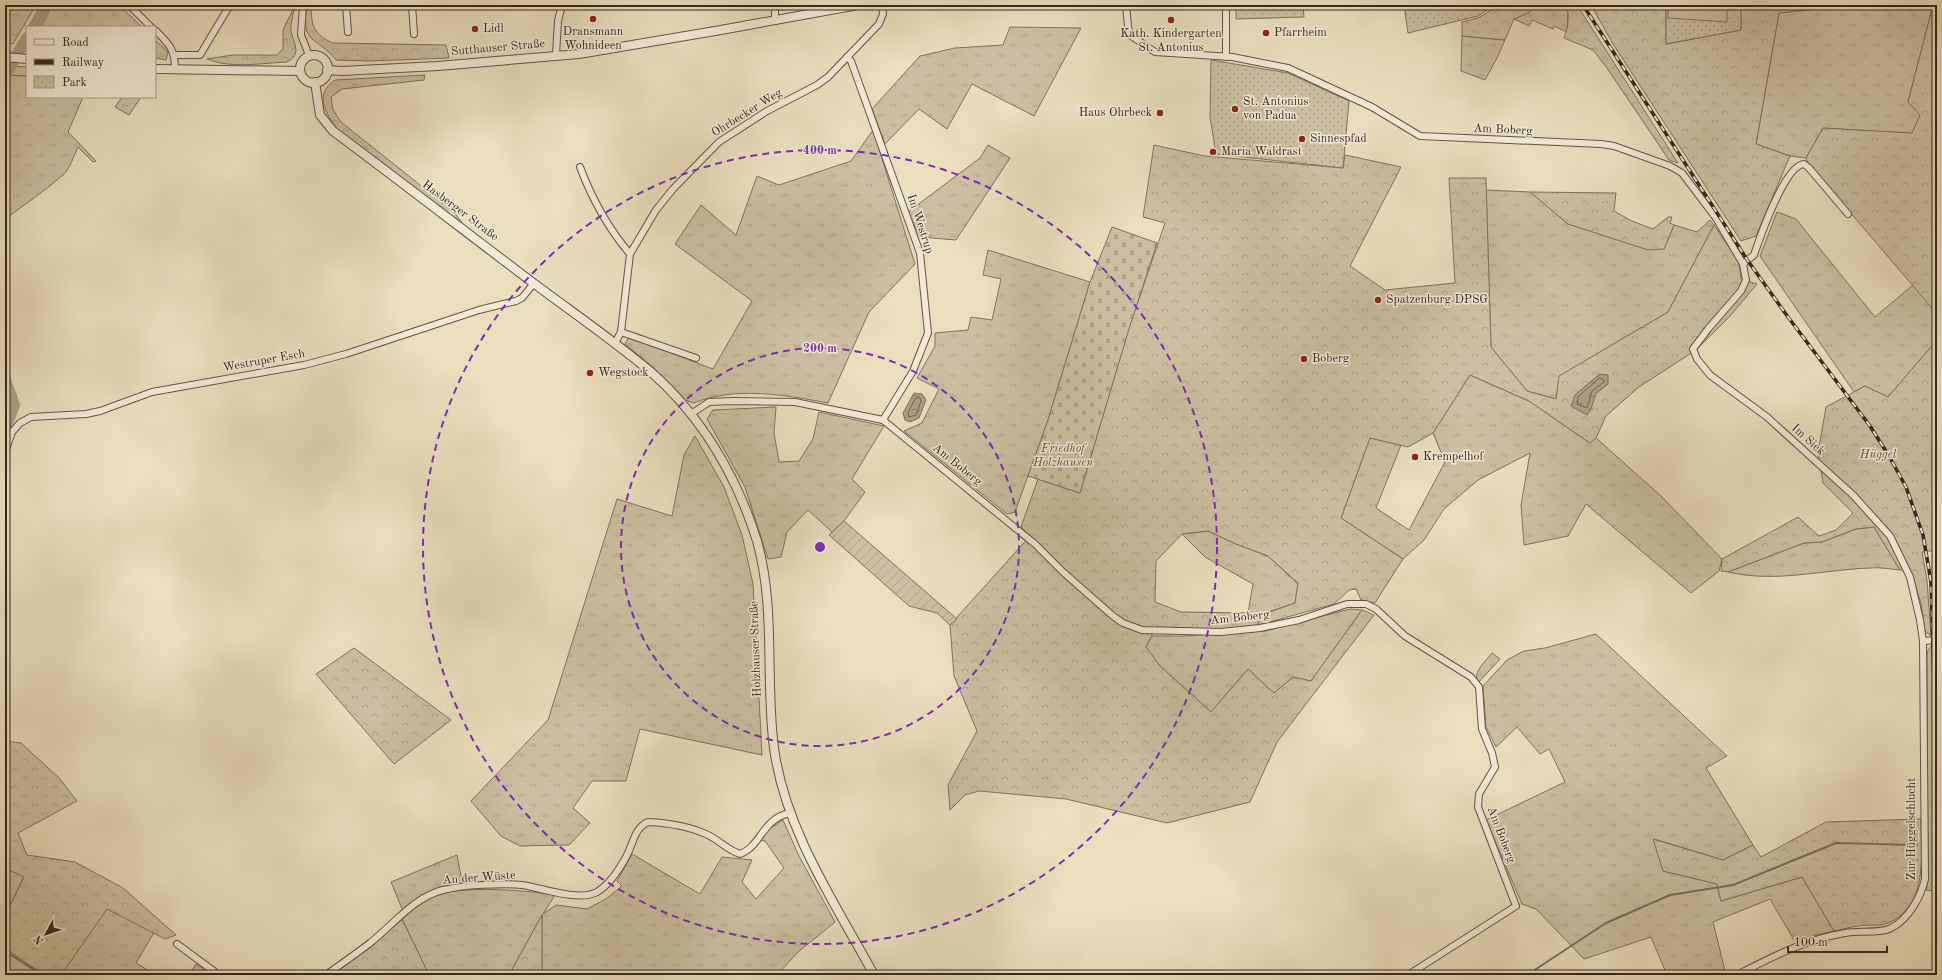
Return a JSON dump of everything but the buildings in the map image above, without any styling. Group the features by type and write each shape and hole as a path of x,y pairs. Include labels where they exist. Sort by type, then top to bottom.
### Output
{"street":[{"path":"129,5 151,26"},
{"path":"175,55 200,55 230,5"},
{"path":"303,5 301,35 309,55"},
{"path":"346,5 348,32"},
{"path":"412,5 414,34"},
{"path":"556,56 558,21 562,5"},
{"path":"775,5 775,20"},
{"name":"Sutthauser Straße","path":"327,70 341,71 431,66 556,56 663,40 858,5"},
{"name":"Ohrbecker Weg","path":"622,332 630,254 656,210 673,189 718,142 767,111 816,86 828,77 880,24 884,14 882,5"},
{"name":"Am Boberg","path":"1126,5 1130,35 1155,52 1226,57 1288,68 1372,107 1420,136 1607,145 1670,166 1687,178 1716,218 1743,264 1746,280"},
{"path":"1226,5 1226,57"},
{"path":"156,31 168,43 175,55 175,69"},
{"path":"309,55 314,55 325,61 327,70 322,80 315,82 304,78 300,71 301,64 309,55"},
{"path":"7,57 26,59"},
{"name":"Im Westrup","path":"847,57 851,61 887,161 920,254 922,267 928,333 913,371 883,420"},
{"path":"156,69 300,71"},
{"name":"Hasberger Straße","path":"315,82 320,115 333,131 617,345"},
{"path":"1743,264 1754,255 1789,176 1799,165 1804,164 1809,168 1848,214"},
{"path":"580,167 590,191 608,225 630,254"},
{"name":"Im Siek","path":"1746,280 1741,291 1708,328 1693,349 1697,358 1719,383 1767,417 1853,495 1890,536 1910,577 1920,620 1923,641"},
{"name":"Westruper Esch","path":"5,452 12,432 20,423 31,417 86,414 100,411 152,392 304,366 346,354 479,310 516,301 522,298 534,283"},
{"path":"617,345 622,332 696,358"},
{"name":"Holzhauser Straße","path":"617,345 652,373 691,414 711,440 737,488 756,541 763,570 766,597 769,683 774,748 780,780 790,813 807,852 874,975"},
{"name":"Am Boberg","path":"691,414 709,402 795,402 883,420 1035,544 1063,572 1123,623 1142,630 1221,632 1260,628 1299,620 1348,604 1366,604 1376,609 1405,636 1471,677 1479,687 1482,728 1492,753 1495,767 1478,794 1478,807 1516,906 1408,975"},
{"path":"1923,641 1937,640"},
{"name":"Zur Hüggelschlucht","path":"1737,975 1789,948 1804,942 1844,933 1890,929 1907,914 1920,895 1925,879 1923,641"},
{"name":"An der Wüste","path":"326,975 371,942 429,894 445,890 503,885 522,885 576,895 590,894 605,885 618,869 628,853 637,830 648,822 696,830 710,836 730,851 740,854 751,848 765,827 774,819 790,813"},
{"path":"178,944 219,975"}],"green space":[{"path":"5,5 36,5 13,44 5,43"},
{"path":"53,5 119,5 141,26 42,26"},
{"path":"295,5 291,31 296,52 292,59 287,62 236,65 207,59 233,55 277,55 283,49 283,30"},
{"path":"307,5 311,5 313,24 318,33 333,43 446,45 449,58 368,61 336,60 308,34 305,18"},
{"path":"1236,5 1303,5 1304,17 1236,19"},
{"path":"1404,5 1493,6 1478,16 1408,33"},
{"path":"1533,5 1566,5 1568,10 1567,32 1554,26 1553,29 1532,20 1529,26 1514,19 1530,12"},
{"path":"1533,5 1530,12 1514,19 1505,40 1462,36 1462,22 1478,18 1498,6"},
{"path":"1566,5 1577,5 1678,163 1669,160 1607,68 1593,50 1564,38 1568,22"},
{"path":"1591,5 1666,5 1666,44 1741,30 1741,5 1856,5 1779,13 1756,144 1790,156 1756,236 1741,241 1613,44"},
{"path":"1666,5 1741,5 1741,30 1666,44"},
{"path":"1668,5 1727,5 1727,22 1668,18"},
{"path":"1856,5 1933,5 1908,102 1920,115 1912,134 1823,128 1806,158 1790,156 1756,144 1779,13"},
{"path":"1933,5 1937,5 1937,314 1808,163 1806,158 1823,128 1912,133 1920,115 1908,102"},
{"path":"1010,27 1081,28 1034,116 972,84 947,129 919,109 885,144 872,109 920,56 955,48 1003,45"},
{"path":"1462,36 1505,40 1485,80 1461,71"},
{"path":"156,41 168,52 166,60 156,58"},
{"path":"1211,60 1288,73 1349,101 1343,168 1216,154 1210,117"},
{"path":"14,66 26,67 26,76 10,75"},
{"path":"10,75 26,76 26,98 83,98 68,132 96,161 93,162 78,147 70,166 63,175 5,219 5,83"},
{"path":"425,75 424,80 342,89 331,97 333,110 341,122 454,212 463,224 337,129 326,110 324,103 323,97 325,91 335,80"},
{"path":"121,98 140,98 129,115 115,107"},
{"path":"873,130 915,264 869,312 828,403 778,395 743,393 710,398 694,403 685,400 655,369 625,344 629,337 713,369 752,301 675,244 701,205 736,235 757,176 779,185 851,161"},
{"path":"988,145 1010,158 956,240 920,237 908,212 980,158"},
{"path":"1154,145 1205,156 1343,168 1345,155 1401,167 1350,266 1385,290 1455,283 1449,178 1486,178 1491,347 1527,391 1556,399 1559,376 1668,312 1714,225 1739,262 1741,279 1757,284 1730,316 1696,350 1639,387 1606,416 1596,438 1590,443 1529,401 1470,375 1433,433 1408,447 1370,438 1341,518 1403,559 1375,603 1361,600 1356,589 1349,590 1334,604 1259,625 1259,616 1295,603 1298,583 1268,556 1236,544 1208,531 1182,534 1156,561 1155,602 1181,612 1248,613 1250,618 1258,617 1258,625 1221,630 1156,627 1146,647 1160,666 1211,712 1248,669 1274,693 1293,677 1311,681 1362,610 1374,615 1277,742 1250,802 1167,823 1066,799 979,791 965,795 950,810 948,785 977,731 954,676 950,625 1030,536 1021,527 1038,479 1080,493 1129,328 1165,223 1143,217","holes":["1600,374 1608,384 1596,393 1575,395"]},
{"path":"1486,190 1530,192 1568,224 1664,249 1674,225 1697,232 1710,220 1714,225 1668,312 1560,376 1556,399 1527,391 1491,347"},
{"path":"1530,192 1616,193 1614,211 1632,221 1653,229 1668,217 1672,217 1670,223 1674,225 1664,249 1648,250 1568,224"},
{"path":"1777,212 1796,219 1875,317 1913,285 1937,314 1937,340 1888,397 1865,386 1854,392 1760,256"},
{"name":"Friedhof Holzhausen","path":"1112,227 1157,243 1128,332 1080,493 1028,476 1048,420 1090,282"},
{"path":"988,250 1090,282 1048,420 1015,512 1007,514 904,431 922,423 939,389 917,378 935,346 935,333 968,330 971,317 992,320 1001,279 983,275"},
{"name":"Hüggel","path":"1937,340 1937,550 1922,552 1927,580 1931,636 1925,631 1921,603 1910,570 1900,570 1874,527 1856,529 1822,542 1804,543 1728,572 1721,571 1722,559 1798,517 1819,536 1836,530 1853,513 1823,483 1818,453 1826,407 1865,386 1888,397"},
{"path":"1470,375 1529,401 1590,443 1596,438 1661,496 1722,559 1719,571 1691,593 1586,504 1568,536 1524,545 1521,505 1530,453 1478,480 1444,509 1424,540 1403,559 1341,518 1370,438 1401,445 1376,508 1409,530 1445,462 1433,433"},
{"path":"776,407 774,433 779,462 799,461 813,439 819,412 884,426 852,479 865,492 844,521 832,532 808,510 787,532 781,557 768,559 745,487 707,419 713,410"},
{"path":"695,436 724,487 742,535 753,584 762,755 640,729 626,781 592,781 573,808 590,823 569,845 520,846 501,836 471,801 548,720 617,499 672,516 684,455"},
{"path":"844,521 957,619 950,625 937,613 909,606 829,535"},
{"path":"1874,527 1900,570 1884,568 1851,569 1781,576 1746,575 1728,572 1804,543 1822,542 1856,529"},
{"path":"1208,531 1236,544 1268,556 1298,584 1295,603 1250,618 1248,613 1253,584 1205,557 1182,534"},
{"path":"1350,609 1362,610 1311,681 1293,677 1274,693 1248,669 1211,712 1160,666 1146,647 1152,636 1183,636 1265,631"},
{"path":"1596,634 1727,756 1706,768 1753,845 1723,860 1654,839 1663,871 1717,884 1721,901 1802,877 1834,931 1794,940 1770,899 1713,922 1726,975 1667,975 1651,937 1584,959 1536,909 1522,904 1486,820 1565,782 1549,749 1540,754 1517,727 1496,747 1486,727 1483,686 1507,660 1524,651 1545,648"},
{"path":"1932,645 1934,891 1926,890 1928,880 1927,652"},
{"path":"354,648 451,720 394,764 316,674"},
{"path":"1492,653 1500,659 1478,683 1478,671"},
{"path":"5,741 21,743 59,778 77,801 18,833 27,855 75,862 123,888 176,935 165,939 107,909 61,975 44,975 5,948 5,916 24,877 5,868"},
{"path":"1921,819 1922,847 1920,877 1916,892 1910,904 1901,915 1888,923 1881,925 1858,926 1834,931 1802,877 1721,901 1717,884 1663,871 1653,839 1723,860 1753,845 1761,857 1826,822"},
{"path":"783,820 799,856 835,922 798,952 777,975 542,975 542,915 509,975 429,975 402,919 428,898 459,890 510,890 555,895 543,914 556,905 587,909 606,899 622,886 617,881 632,854 700,894 722,857 752,860 742,882 756,899 784,868 765,841 761,840 769,829"},
{"path":"457,855 463,886 430,892 403,911 391,882"},
{"path":"5,868 24,876 5,916"},
{"path":"107,908 155,931 136,963 156,975 61,975"},
{"path":"542,915 542,975 509,975"},
{"path":"402,919 429,975 333,975"},
{"path":"5,948 44,975 5,975"},
{"path":"196,964 213,975 189,975"}],"water":[{"path":"1600,374 1608,375 1608,384 1596,393 1591,409 1587,415 1571,406 1575,395"},
{"path":"914,393 922,394 926,400 919,418 910,422 905,420 903,413"}],"waterway":[{"path":"35,26 47,5"},
{"path":"5,75 26,40"},
{"path":"5,380 14,405 5,428"},
{"path":"1527,975 1606,923 1670,895 1733,885 1836,843 1917,845"},
{"path":"5,951 42,975"}],"railway":[{"path":"1583,5 1748,261 1870,426 1906,487 1923,535 1931,582 1937,783"},
{"path":"1934,975 1937,962"}],"place":[{"name":"Dransmann Wohnideen","path":"593,19"},
{"name":"Kath. Kindergarten St. Antonius","path":"1171,20"},
{"name":"Lidl","path":"475,29"},
{"name":"Pfarrheim","path":"1266,33"},
{"name":"St. Antonius von Padua","path":"1235,109"},
{"name":"Haus Ohrbeck","path":"1160,113"},
{"name":"Sinnespfad","path":"1302,139"},
{"name":"Maria Waldrast","path":"1213,152"},
{"name":"Spatzenburg DPSG","path":"1378,300"},
{"name":"Boberg","path":"1304,359"},
{"name":"Wegstock","path":"590,373"},
{"name":"Krempelhof","path":"1415,457"}]}
